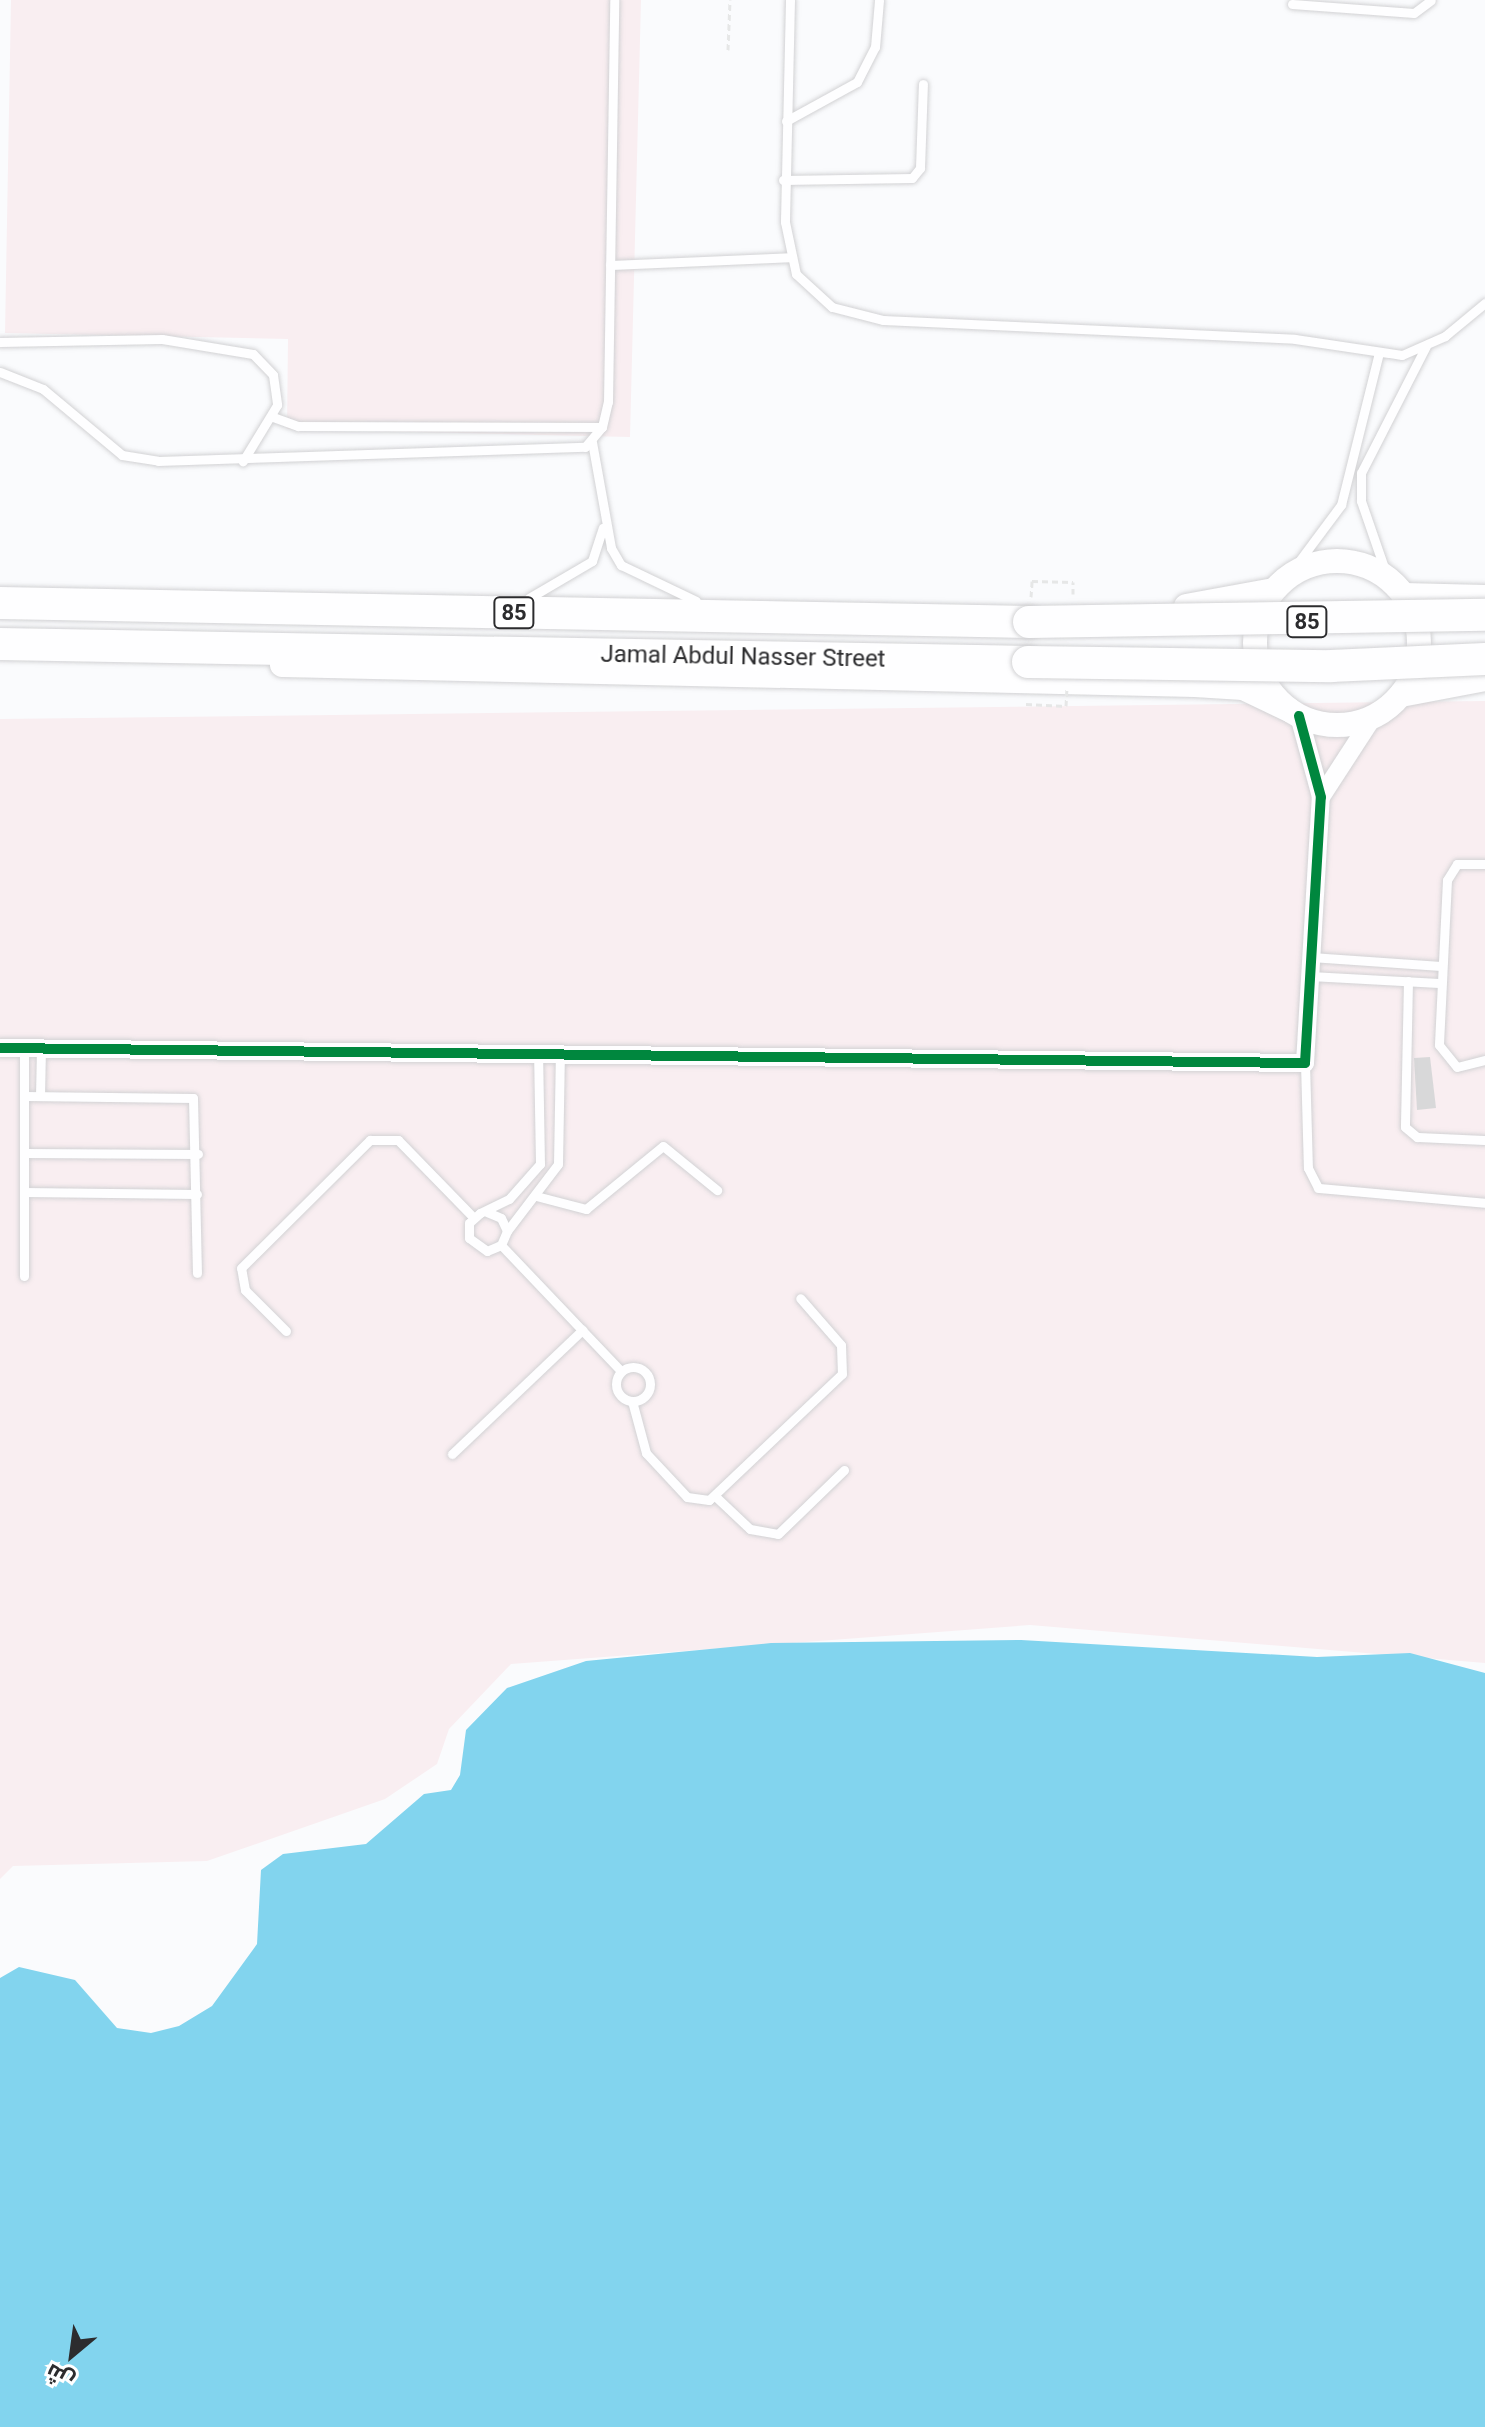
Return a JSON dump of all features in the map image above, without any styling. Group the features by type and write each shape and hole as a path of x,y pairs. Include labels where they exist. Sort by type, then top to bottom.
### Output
{"highway":[{"name":"Jamal Abdul Nasser Street","path":"0,603 1129,624 1485,615"},
{"name":"Jamal Abdul Nasser Street","path":"0,644 1331,666 1485,659"}],"main road":[{"path":"0,588 1030,606 1208,606 1343,561 1396,587 1485,597"},
{"path":"1281,583 1257,619 1255,653 1266,685 1294,713"},
{"path":"1396,587 1420,645 1401,695"},
{"path":"0,659 1167,684 1243,688 1294,713 1342,725 1373,717 1401,695 1485,679"}],"street":[{"path":"0,1048 1305,1063 1321,797 1294,713"},
{"path":"1321,797 1373,717"}],"lane":[{"path":"0,372 43,389 122,455 243,461 573,451 592,442 602,427 610,265 614,0"},
{"path":"790,0 783,180 791,257 812,294 856,317 1295,339 1379,353 1426,346 1484,307"},
{"path":"786,121 857,82 875,47 879,0"},
{"path":"1292,4 1414,13 1431,0"},
{"path":"783,180 912,178 920,168 923,84"},
{"path":"610,265 791,257"},
{"path":"0,342 162,339 253,354 273,375 273,417 243,461"},
{"path":"1396,587 1359,484 1426,346"},
{"path":"1281,583 1341,505 1379,353"},
{"path":"273,417 298,426 602,427"},
{"path":"592,442 605,517 621,565 696,601"},
{"path":"529,598 592,561 605,517"},
{"path":"1482,1064 1457,1067 1442,1057 1439,983 1447,880 1457,864 1485,864"},
{"path":"1311,967 1441,966"},
{"path":"1311,967 1439,983"},
{"path":"1408,981 1405,1127 1417,1137 1485,1140"},
{"path":"24,1276 25,1096 33,1048"},
{"path":"33,1048 40,1096"},
{"path":"538,1054 540,1164 487,1212 473,1217 467,1231 473,1245 487,1251 501,1245 507,1231 536,1196 559,1157 560,1054"},
{"path":"1305,1063 1308,1168 1318,1188 1485,1203"},
{"path":"25,1096 188,1096 198,1107 197,1273"},
{"path":"286,1331 245,1290 241,1268 370,1140 398,1140 473,1217"},
{"path":"536,1196 586,1209 663,1146 717,1190"},
{"path":"24,1153 198,1154"},
{"path":"24,1192 197,1194"},
{"path":"487,1212 507,1231"},
{"path":"501,1245 621,1371"},
{"path":"621,1371 617,1390 632,1401 653,1461 694,1501 715,1496 842,1374 841,1345 800,1298"},
{"path":"452,1454 582,1330"},
{"path":"621,1371 634,1366 649,1378 645,1397 632,1401"},
{"path":"715,1496 750,1529 778,1534 844,1470"}],"path":[{"path":"728,50 730,0"},
{"path":"1030,606 1032,581 1073,582"},
{"path":"1026,705 1066,706"}],"shaded area":[{"path":"11,0 641,0 630,437 287,429 288,339 5,333"},
{"path":"1485,701 1485,1663 1030,1625 511,1664 449,1729 437,1764 385,1799 207,1861 13,1866 0,1879 0,719"}],"water":[{"path":"1021,1640 1317,1657 1410,1653 1485,1673 1485,2427 0,2427 0,1978 19,1967 75,1980 117,2028 151,2033 179,2026 212,2006 257,1944 261,1870 283,1854 366,1844 424,1794 451,1790 460,1775 466,1730 507,1688 586,1661 771,1643"}],"building":[{"path":"1430,1057 1436,1108 1417,1110 1414,1058"}],"cycle path":[{"path":"0,1048 1305,1063 1321,797 1299,716"}]}
